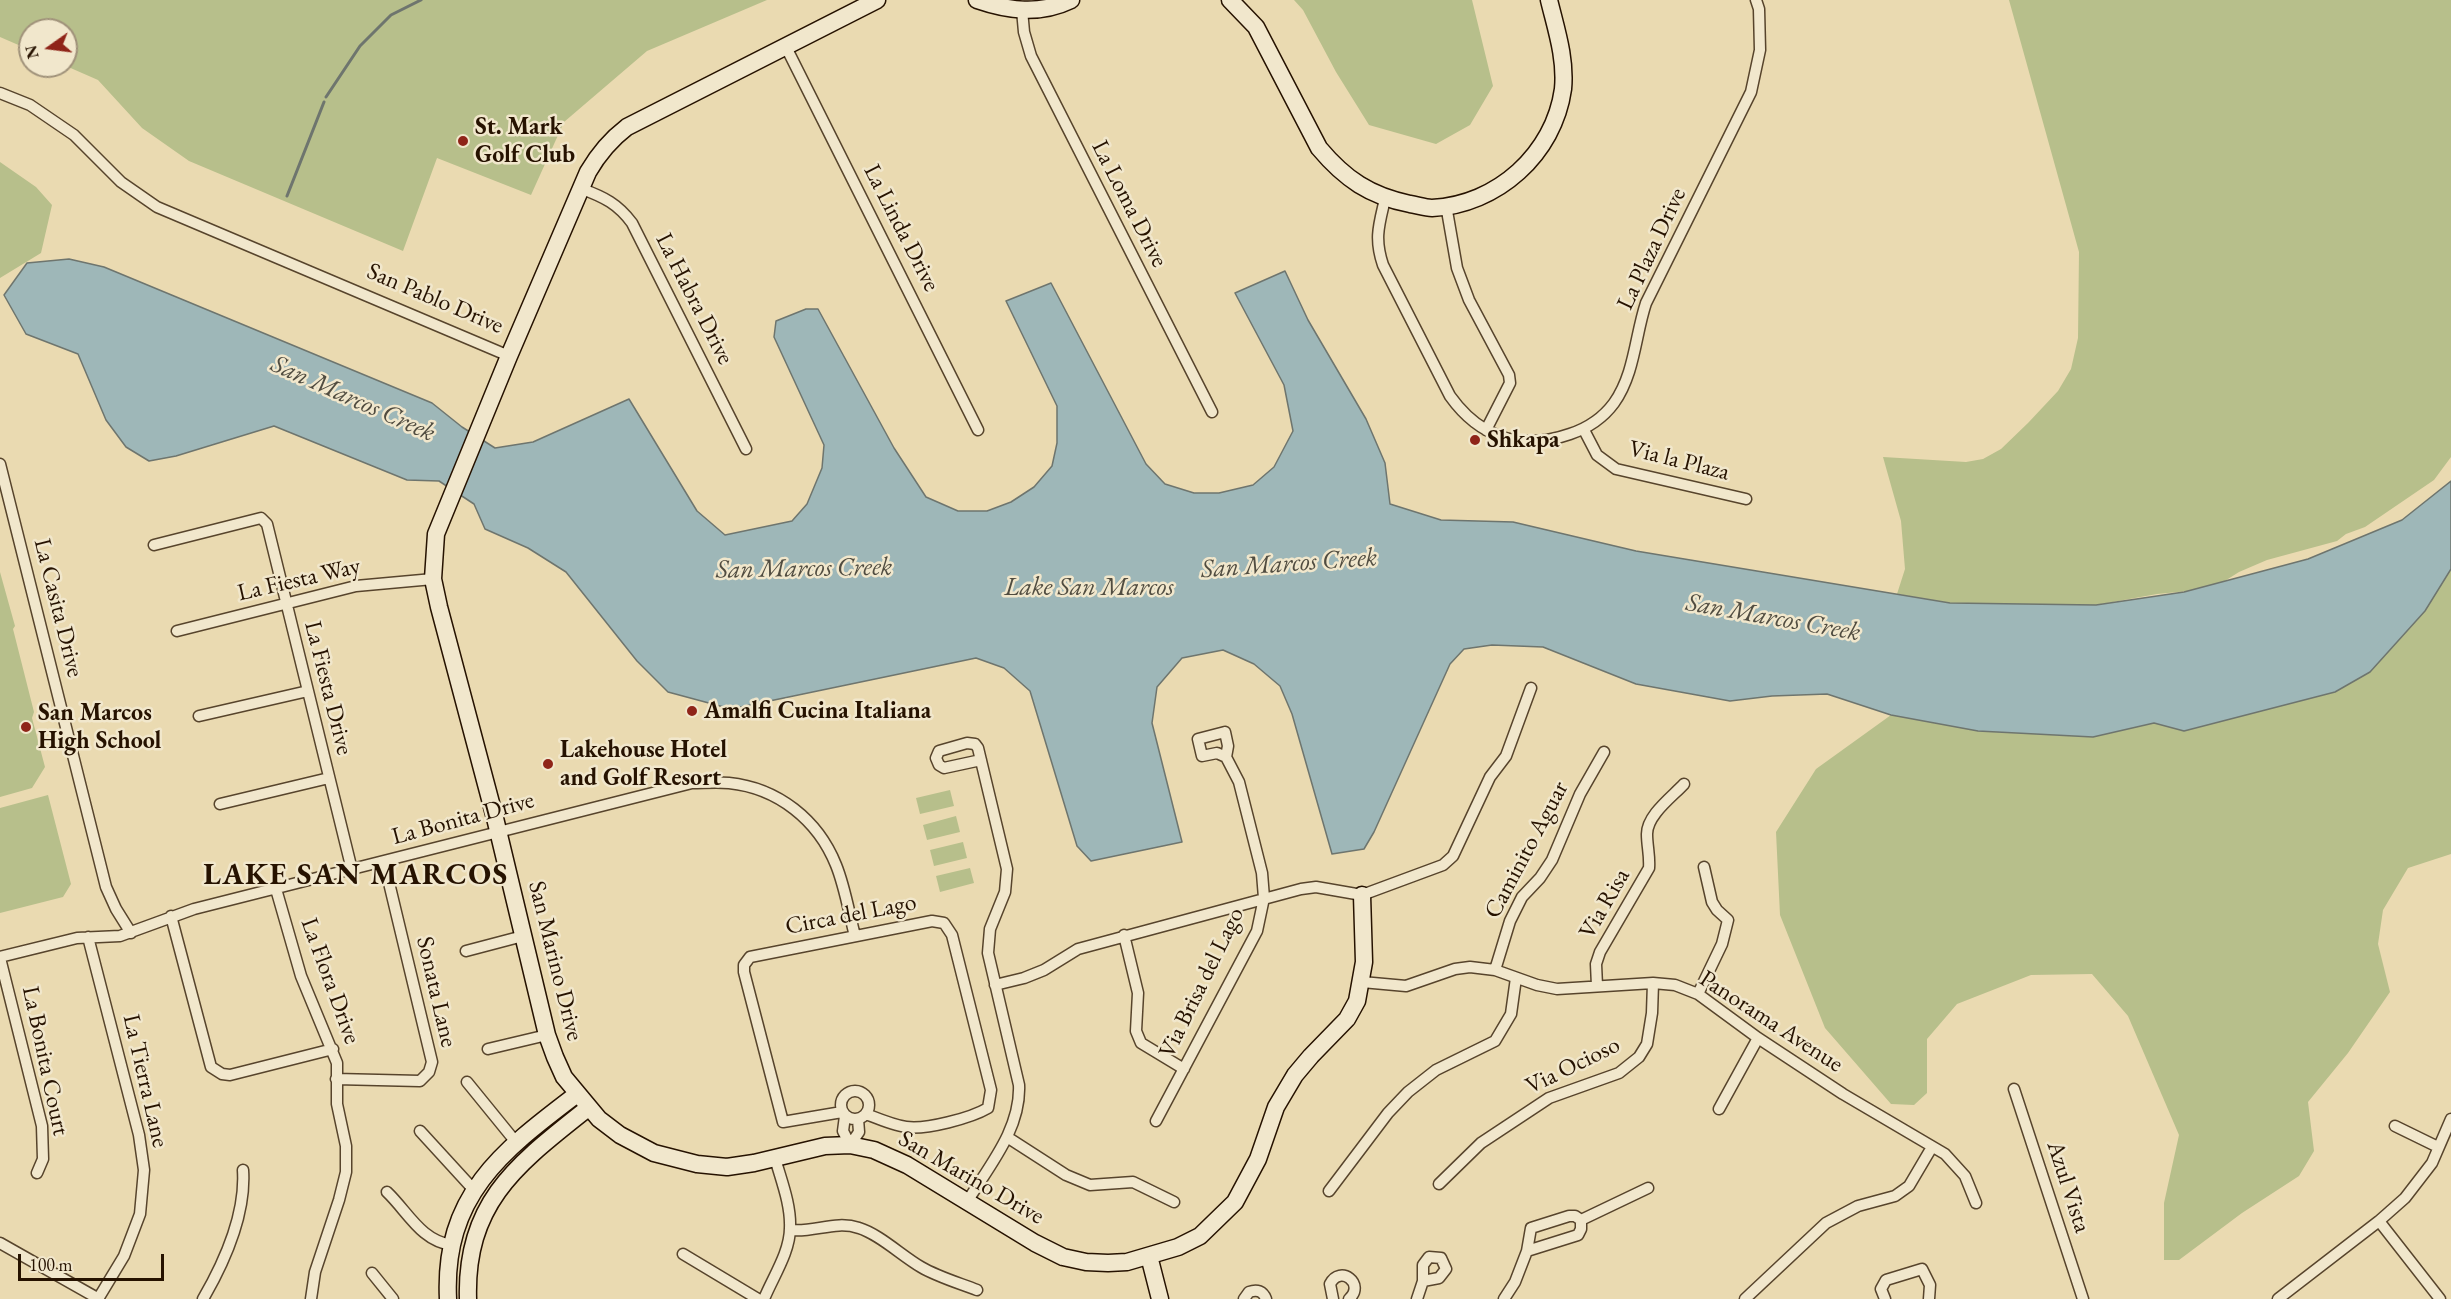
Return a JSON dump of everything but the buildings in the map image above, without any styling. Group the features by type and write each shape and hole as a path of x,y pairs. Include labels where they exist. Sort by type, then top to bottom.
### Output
{"street":[{"name":"San Pablo Drive","path":"0,93 30,105 74,135 121,182 157,207 509,356 588,171 598,154 627,127 785,45 878,0"},
{"path":"977,0 1000,8 1022,10 1037,10 1071,0"},
{"path":"1230,0 1257,27 1320,148 1354,182 1385,199 1431,208 1482,196 1527,165 1541,147 1554,124 1563,89 1563,54 1549,0"},
{"name":"La Plaza Drive","path":"1385,199 1377,232 1378,250 1450,396 1459,408 1486,430 1503,438 1525,442 1551,441 1584,430 1605,414 1615,402 1630,372 1639,323 1646,303 1751,92 1760,50 1759,9 1756,0"},
{"name":"La Loma Drive","path":"1022,10 1023,32 1031,56 1212,412"},
{"name":"La Linda Drive","path":"785,45 978,430"},
{"name":"La Habra Drive","path":"582,189 606,198 622,209 632,223 746,449"},
{"path":"1446,206 1457,268 1465,290 1509,375 1510,383 1486,430"},
{"name":"San Marino Drive","path":"509,356 436,534 433,579 498,831 547,1035 564,1077 576,1094 606,1124 640,1147 673,1159 727,1167 825,1146 850,1145 874,1150 907,1165 1063,1257 1086,1262 1108,1263 1149,1256 1188,1243 1200,1236 1235,1202 1258,1159 1276,1107 1311,1056 1347,1018 1357,1001 1364,962 1362,895"},
{"name":"Via la Plaza","path":"1584,430 1597,455 1616,469 1746,500"},
{"name":"La Casita Drive","path":"0,464 106,887 130,933"},
{"name":"La Fiesta Drive","path":"154,545 261,519 267,524 352,870"},
{"name":"La Fiesta Way","path":"177,631 356,586 433,579"},
{"path":"994,985 1044,970 1078,949 1124,935 1264,898 1316,887 1362,895 1443,865 1453,856 1490,777 1506,756 1531,688"},
{"path":"199,716 308,691"},
{"name":"Caminito Aguar","path":"1495,970 1510,921 1522,897 1540,878 1552,860 1580,794 1604,752"},
{"name":"Via Brisa del Lago","path":"1156,1121 1257,931 1264,898 1262,873 1239,782 1226,757"},
{"path":"968,1202 1016,1119 1020,1098 988,953 990,929 1005,892 1007,869 981,760"},
{"path":"220,804 329,778"},
{"name":"La Bonita Drive","path":"0,958 88,937 130,933 171,916 692,783 730,783 760,790 779,797 802,814 824,840 837,867 855,936"},
{"name":"Via Risa","path":"1597,986 1596,964 1600,952 1649,868 1647,832 1650,821 1684,784"},
{"name":"Sonata Lane","path":"336,1079 420,1081 429,1072 432,1062 384,862"},
{"path":"1698,994 1722,944 1728,920 1712,902 1704,867"},
{"name":"La Flora Drive","path":"276,889 301,975 337,1063 337,1104 346,1146 346,1172 315,1272 311,1299"},
{"path":"171,916 211,1067 222,1074 230,1075 333,1049"},
{"name":"Circa del Lago","path":"932,921 944,923 952,935 991,1090 988,1108 979,1114 919,1128 843,1114 783,1122 744,964 750,957 855,936 932,921"},
{"path":"1124,935 1138,993 1136,1031 1141,1043 1184,1069"},
{"path":"466,951 523,936"},
{"name":"La Tierra Lane","path":"88,937 139,1135 144,1170 140,1214 124,1256 98,1299"},
{"name":"La Bonita Court","path":"0,958 42,1126 43,1159 37,1173"},
{"name":"Panorama Avenue","path":"1362,982 1406,986 1470,966 1495,970 1537,985 1557,989 1653,983 1675,985 1698,994 1758,1038 1842,1094 1945,1154 1965,1176 1976,1203"},
{"path":"1329,1191 1408,1092 1436,1070 1495,1041 1511,1014 1516,978"},
{"name":"Via Ocioso","path":"1439,1184 1481,1143 1549,1098 1619,1073 1639,1057 1647,1044 1652,1013 1653,983"},
{"path":"488,1049 547,1035"},
{"path":"1719,1109 1758,1038"},
{"path":"467,1082 516,1141"},
{"name":"Azul Vista","path":"2014,1089 2083,1299"},
{"path":"854,1090 863,1093 869,1101 862,1117 859,1132 850,1145 843,1131 842,1098 854,1090"},
{"path":"448,1299 448,1268 452,1245 474,1190 491,1166 516,1141 576,1094"},
{"path":"468,1299 467,1278 471,1246 481,1220 495,1194 523,1162 588,1108"},
{"path":"2278,1299 2379,1221 2405,1198 2432,1162 2451,1119"},
{"path":"2395,1126 2438,1147"},
{"path":"420,1131 474,1190"},
{"path":"1006,1137 1066,1175 1090,1185 1134,1182 1174,1202"},
{"path":"1745,1299 1826,1222 1858,1206 1894,1196 1909,1186 1932,1147"},
{"path":"764,1299 785,1252 790,1230 787,1200 775,1158"},
{"path":"203,1299 226,1253 244,1192 243,1170"},
{"path":"1581,1221 1648,1188"},
{"path":"387,1192 423,1232 440,1243 452,1245"},
{"path":"1504,1299 1515,1282 1527,1251 1529,1232 1534,1226 1569,1216 1575,1216 1581,1221"},
{"path":"1527,1251 1578,1235 1581,1221"},
{"path":"2379,1221 2439,1299"},
{"path":"790,1230 804,1231 836,1224 858,1227 872,1233 924,1269 977,1290"},
{"path":"0,1243 98,1299"},
{"path":"682,1254 758,1299"},
{"path":"1149,1256 1160,1299"},
{"path":"1885,1299 1881,1288 1886,1280 1922,1269 1930,1285 1929,1299"},
{"path":"372,1273 393,1299"},
{"path":"1333,1299 1330,1284 1335,1277 1343,1275 1351,1278 1355,1284 1354,1292 1349,1299"},
{"path":"1417,1299 1423,1281"},
{"path":"1244,1299 1249,1292 1256,1290 1263,1293 1266,1299"}],"green space":[{"path":"0,0 767,0 647,51 564,122 531,195 437,158 403,251 189,161 142,128 98,80 78,71 78,18 18,18 18,45 0,37"},
{"path":"1294,0 1472,0 1493,86 1470,125 1436,144 1369,125 1336,72 1303,10"},
{"path":"2009,0 2451,0 2451,457 2434,480 2365,527 2346,534 2337,541 2267,560 2239,572 2220,584 2199,590 2157,594 2096,605 1950,603 1897,594 1905,569 1901,521 1883,457 1966,462 1983,459 2001,449 2058,391 2071,369 2078,338 2079,252"},
{"path":"0,162 36,187 52,205 41,253 0,278"},
{"path":"2451,569 2451,854 2408,868 2383,910 2378,944 2390,992 2348,1053 2308,1102 2314,1151 2299,1176 2242,1213 2179,1260 2164,1260 2164,1203 2179,1135 2128,1016 2092,974 2031,975 1957,1004 1927,1039 1927,1093 1914,1105 1891,1104 1825,1028 1780,915 1776,832 1816,769 1891,715 1979,731 2093,737 2154,723 2184,731 2335,692 2370,672 2425,611"},
{"path":"0,572 15,626 13,629 45,767 32,788 0,797"},
{"path":"950,790 954,806 920,814 916,798"},
{"path":"48,795 71,884 63,897 0,913 0,808"},
{"path":"956,816 960,832 927,840 923,825"},
{"path":"963,842 967,858 934,866 930,850"},
{"path":"970,868 974,883 940,892 936,876"}],"water":[{"name":"Lake San Marcos","path":"69,259 104,267 432,403 462,427 495,448 533,442 629,399 697,511 725,535 792,521 807,504 822,468 824,445 774,337 776,321 806,309 818,309 894,448 926,497 958,511 987,511 1011,502 1034,487 1052,466 1057,443 1057,406 1006,301 1051,283 1146,464 1165,484 1194,493 1219,493 1253,485 1274,467 1293,431 1284,385 1235,293 1285,271 1308,320 1366,419 1385,463 1390,504 1441,520 1513,522 1636,551 1950,603 2096,605 2184,592 2308,559 2402,520 2451,481 2451,569 2425,611 2370,672 2335,692 2184,731 2154,723 2093,737 1978,731 1891,715 1827,694 1772,696 1730,701 1636,684 1543,647 1492,645 1464,649 1450,664 1374,832 1364,849 1332,854 1292,714 1280,686 1254,664 1223,650 1182,658 1157,687 1152,723 1182,842 1091,861 1077,846 1030,691 1004,668 976,658 731,709 668,692 637,661 566,572 528,548 485,529 474,504 439,481 407,480 274,426 176,456 149,461 126,447 106,420 78,354 26,334 4,295 27,263"}],"waterway":[{"path":"326,97 360,46 391,15 421,0"},
{"path":"287,196 324,102"}],"place":[{"name":"St. Mark Golf Club","path":"463,141"},
{"name":"Shkapa","path":"1475,440"},
{"name":"Amalfi Cucina Italiana","path":"692,711"},
{"name":"San Marcos High School","path":"26,727"},
{"name":"Lakehouse Hotel and Golf Resort","path":"548,764"}],"district":[{"name":"LAKE SAN MARCOS","path":"356,876"}],"water label":[{"name":"San Marcos Creek","path":"353,399"},
{"name":"San Marcos Creek","path":"1289,564"},
{"name":"San Marcos Creek","path":"804,569"},
{"name":"San Marcos Creek","path":"1773,618"}]}
